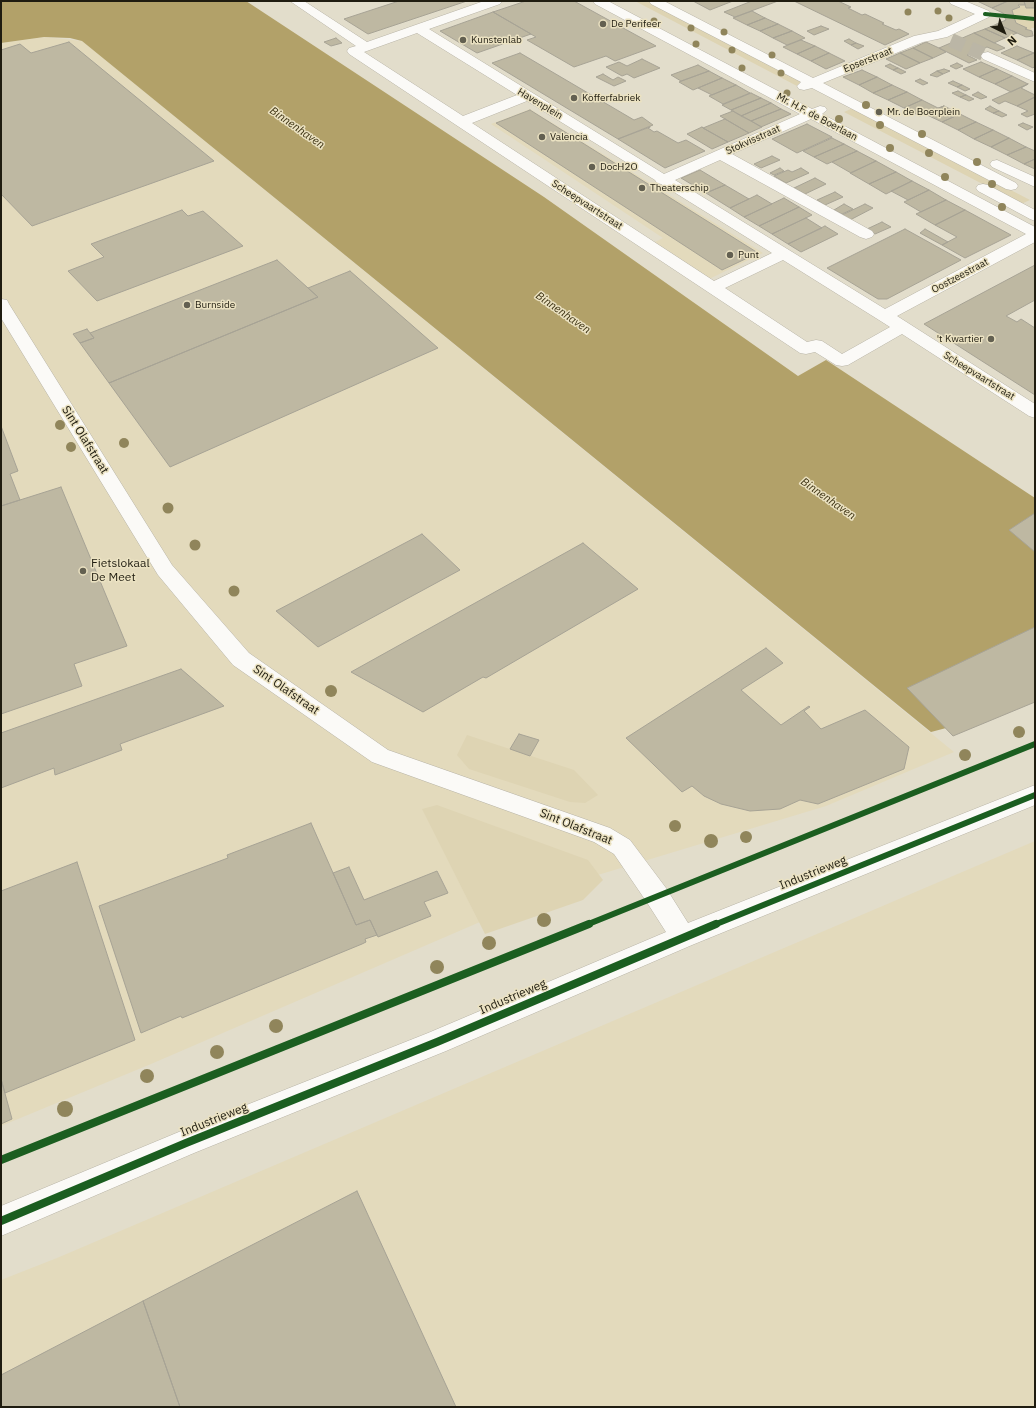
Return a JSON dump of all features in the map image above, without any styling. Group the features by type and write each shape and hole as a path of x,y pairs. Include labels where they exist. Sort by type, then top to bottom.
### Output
{"street":[{"path":"296,1 365,46 496,1"},
{"name":"Mr. H.F. de Boerlaan","path":"599,1 812,103 1035,235"},
{"path":"678,1 1035,183"},
{"name":"Epserstraat","path":"793,88 812,83 919,39 946,37 986,14 956,1"},
{"name":"Mr. H.F. de Boerlaan","path":"650,6 734,57"},
{"name":"Mr. H.F. de Boerlaan","path":"650,6 812,83 836,105 1021,192"},
{"name":"Havenplein","path":"418,28 662,180"},
{"name":"Scheepvaartstraat","path":"365,46 354,51 806,349 816,344 842,361 902,327"},
{"path":"988,56 1035,78"},
{"name":"Mr. H.F. de Boerlaan","path":"793,88 812,103 836,105"},
{"path":"461,122 527,96"},
{"name":"Stokvisstraat","path":"662,180 720,154 812,103"},
{"path":"720,154 866,234"},
{"name":"Scheepvaartstraat","path":"662,180 902,327 1035,412"},
{"path":"973,183 1035,216"},
{"name":"Oostzeestraat","path":"884,316 1035,235"},
{"path":"713,288 783,254"},
{"name":"Sint Olafstraat","path":"1,304 165,570 241,659 380,756 602,835 622,847 657,896 683,937"},
{"name":"Industrieweg","path":"1,1221 186,1143 437,1042 683,937 1035,795"}],"shaded area":[{"path":"635,1 648,1 805,83 797,86"},
{"path":"1018,5 1025,5 1026,8 1035,8 1034,16 1013,15 1012,10 1020,7"},
{"path":"1014,18 1035,20 1035,28 1031,28 1032,31 1025,29 1026,28 1016,23"},
{"path":"44,37 82,41 954,752 826,806 568,884 151,1064 1,1126 1,43"},
{"path":"853,108 1030,200 1021,204 844,112"},
{"name":"DocH2O","path":"530,109 763,253 707,280 651,244 663,238 491,124"},
{"path":"467,735 574,770 598,795 585,803 570,802 469,769 457,755"},
{"path":"437,805 588,860 603,880 583,900 485,934 422,809"},
{"path":"1035,841 1035,1407 1,1407 1,1280 57,1258"}],"water":[{"name":"Binnenhaven","path":"1,1 246,1 544,197 798,376 826,360 1035,498 1035,695 965,723 931,732 82,41 70,38 44,37 1,43"}],"building":[{"path":"399,1 467,1 368,34 344,19"},
{"path":"526,1 574,1 656,46 615,61 606,56 574,67 527,40 536,37 493,12"},
{"path":"693,1 733,1 710,10"},
{"path":"752,1 778,1 735,17 724,12"},
{"path":"794,1 838,1 851,7 848,8 862,15 865,14 884,23 882,24 896,30 899,29 909,34 885,45"},
{"path":"977,1 1008,1 992,8"},
{"path":"1008,1 1024,1 1025,5 1018,5 1020,7 1012,10 1014,17 1004,16 1003,13 992,8"},
{"path":"1024,1 1035,1 1035,8 1026,8"},
{"path":"752,11 765,18 747,25 733,18"},
{"path":"493,12 531,34 477,53 440,31"},
{"path":"1004,16 1014,17 1016,23 1027,28 1025,29 1032,31 1033,36 1026,37 997,24 1006,20"},
{"path":"765,18 778,24 760,31 747,25"},
{"path":"778,24 792,31 773,38 760,31"},
{"path":"997,24 1017,33 1005,38 985,29"},
{"path":"821,26 829,29 814,35 807,31"},
{"path":"985,29 1005,38 994,43 974,33"},
{"path":"792,31 805,38 787,45 773,38"},
{"path":"974,33 1005,48 997,51 987,47 967,55 977,60 969,63 939,48"},
{"path":"336,38 342,43 331,46 324,42"},
{"path":"849,39 856,43 851,45 844,41"},
{"path":"801,40 815,46 797,54 783,47"},
{"path":"69,42 214,161 32,226 1,194 1,50 20,44 31,53"},
{"path":"926,42 946,52 933,58 913,48"},
{"path":"856,43 864,46 858,49 851,45"},
{"path":"815,46 829,53 811,61 797,54"},
{"path":"1017,46 1034,53 1017,60 1001,53"},
{"path":"913,48 933,58 920,63 900,53"},
{"name":"Kofferfabriek","path":"520,53 634,120 642,117 653,125 618,139 492,63"},
{"path":"829,53 845,61 826,69 811,61"},
{"path":"900,53 920,63 906,69 886,59"},
{"path":"1034,53 1035,66 1033,68 1017,60"},
{"path":"642,59 660,68 634,78 627,74 622,76 606,67 619,62 627,66"},
{"path":"981,62 997,69 979,77 963,69"},
{"path":"957,63 963,66 956,69 950,66"},
{"path":"890,64 898,68 893,70 885,66"},
{"path":"698,65 709,71 681,81 671,75"},
{"path":"898,68 906,72 901,74 893,70"},
{"path":"944,69 950,71 943,74 937,71"},
{"path":"997,69 1012,76 995,84 979,77"},
{"path":"862,70 877,77 859,85 843,77"},
{"path":"709,71 722,78 693,90 679,82"},
{"path":"937,71 943,74 937,77 930,75"},
{"path":"603,74 613,80 618,77 626,81 614,86 596,77"},
{"path":"1012,76 1028,84 1011,92 995,84"},
{"path":"877,77 892,85 873,93 859,85"},
{"path":"722,78 736,85 712,95 698,88"},
{"path":"920,79 928,83 923,85 915,81"},
{"path":"953,81 962,85 957,87 948,83"},
{"path":"1028,84 1021,88 1035,95 1035,97 1017,106 1005,101 999,104 992,100"},
{"path":"736,85 750,93 723,104 709,96"},
{"path":"892,85 907,92 888,100 873,93"},
{"path":"962,85 970,89 965,91 957,87"},
{"path":"958,91 966,95 960,97 952,93"},
{"path":"907,92 922,100 904,108 888,100"},
{"path":"978,92 987,97 981,99 972,95"},
{"path":"751,93 761,98 731,110 722,105"},
{"path":"966,95 974,99 969,101 960,97"},
{"path":"1035,97 1035,114 1027,117 1021,114 1028,111 1017,106"},
{"path":"761,98 771,103 741,116 731,110"},
{"path":"922,100 938,108 944,106 920,116 904,108"},
{"path":"771,103 781,109 751,121 741,116"},
{"path":"944,106 960,114 942,122 925,114"},
{"path":"990,106 999,111 993,113 985,109"},
{"path":"781,109 791,114 761,127 751,121"},
{"name":"DocH2O","path":"530,110 758,253 722,270 496,123"},
{"path":"733,111 762,127 749,133 720,116"},
{"path":"999,111 1007,115 1002,117 993,113"},
{"path":"960,114 976,122 958,130 942,122"},
{"path":"725,119 749,133 728,142 703,128"},
{"path":"976,122 993,130 974,139 958,130"},
{"path":"1023,123 1033,127 1027,130 1018,125"},
{"path":"807,124 832,137 797,153 772,139"},
{"path":"650,127 648,128 654,132 657,131 678,143 686,140 705,151 665,168 618,139"},
{"path":"702,127 728,142 712,149 687,134"},
{"path":"993,130 1009,138 991,147 974,139"},
{"path":"832,138 844,144 814,157 803,151"},
{"path":"1009,138 1026,147 1007,155 991,147"},
{"path":"844,144 857,151 827,164 814,157"},
{"path":"1026,147 1035,151 1035,159 1024,164 1007,155"},
{"path":"857,151 876,161 851,173 832,162"},
{"path":"772,156 780,160 761,168 754,164"},
{"path":"1035,159 1035,169 1024,164"},
{"path":"876,161 896,172 869,184 850,173"},
{"path":"780,168 784,171 774,175 770,173"},
{"path":"801,168 809,173 786,183 774,176 788,170 792,172"},
{"path":"700,170 725,185 706,193 681,178"},
{"path":"896,172 912,181 886,194 869,184"},
{"path":"815,178 826,184 805,194 794,188"},
{"path":"912,181 929,190 908,200 891,191"},
{"path":"725,185 749,199 730,208 706,193"},
{"path":"929,190 946,200 921,212 904,202"},
{"path":"835,192 843,197 825,205 817,200"},
{"path":"757,195 772,204 744,217 730,208"},
{"path":"784,198 799,207 759,226 744,217"},
{"path":"946,200 965,210 935,225 916,214"},
{"path":"844,204 853,209 842,214 834,210"},
{"path":"865,204 873,208 850,220 842,215"},
{"path":"799,207 812,215 772,234 759,226"},
{"path":"182,210 188,216 203,211 243,246 97,301 68,271 104,257 91,244"},
{"path":"965,210 1011,235 965,258 942,245 957,237 935,225"},
{"path":"806,218 822,228 788,244 772,234"},
{"path":"882,222 891,227 875,234 867,229"},
{"path":"825,226 838,234 801,252 788,244"},
{"path":"905,229 961,260 887,299 878,299 827,268"},
{"path":"925,229 948,242 942,245 920,233"},
{"path":"277,260 318,297 109,383 80,343 94,338 90,333"},
{"name":"'t Kwartier","path":"1035,265 1035,300 1006,316 1017,322 1021,319 1035,328 1035,395 924,324"},
{"path":"350,271 438,348 170,467 109,383 318,297 308,288"},
{"path":"87,329 94,338 80,343 73,334"},
{"path":"1,426 18,471 10,474 20,500 1,506"},
{"path":"61,487 127,646 74,664 82,686 1,714 1,506"},
{"path":"1035,513 1035,552 1009,530"},
{"path":"422,534 460,570 318,647 276,611"},
{"path":"583,543 638,589 486,678 483,677 423,712 351,672"},
{"path":"1035,627 1035,702 953,736 907,688"},
{"path":"766,648 783,663 741,690 781,725 809,706 810,707 804,711 821,729 865,710 909,747 904,769 818,804 800,800 780,809 750,811 721,804 704,796 692,786 682,792 626,738"},
{"path":"181,669 224,706 120,744 122,750 55,775 54,768 1,788 1,733"},
{"path":"519,734 539,740 530,756 510,749"},
{"path":"311,823 356,925 370,920 377,935 365,939 366,942 362,944 182,1018 181,1016 141,1033 99,906 228,858 227,855"},
{"path":"77,862 135,1040 5,1093 1,1079 1,891"},
{"path":"349,867 364,900 437,871 448,893 424,902 431,916 378,937 370,920 356,925 333,873"},
{"path":"1,1079 12,1119 1,1124"},
{"path":"357,1191 456,1407 180,1407 143,1301"},
{"path":"143,1301 180,1407 1,1407 1,1375"}],"tunnel":[{"path":"951,40 988,56"}],"cycle path":[{"path":"985,14 1035,19"},
{"path":"1,1160 1035,744"},
{"path":"1,1221 186,1143 437,1042 683,937 1035,795"}],"place":[{"name":"De Perifeer","path":"603,24"},
{"name":"Kunstenlab","path":"463,40"},
{"name":"Kofferfabriek","path":"574,98"},
{"name":"Mr. de Boerplein","path":"879,112"},
{"name":"Valencia","path":"542,137"},
{"name":"DocH2O","path":"592,167"},
{"name":"Theaterschip","path":"642,188"},
{"name":"Punt","path":"730,255"},
{"name":"Burnside","path":"187,305"},
{"name":"'t Kwartier","path":"991,339"},
{"name":"Fietslokaal De Meet","path":"83,571"}]}
